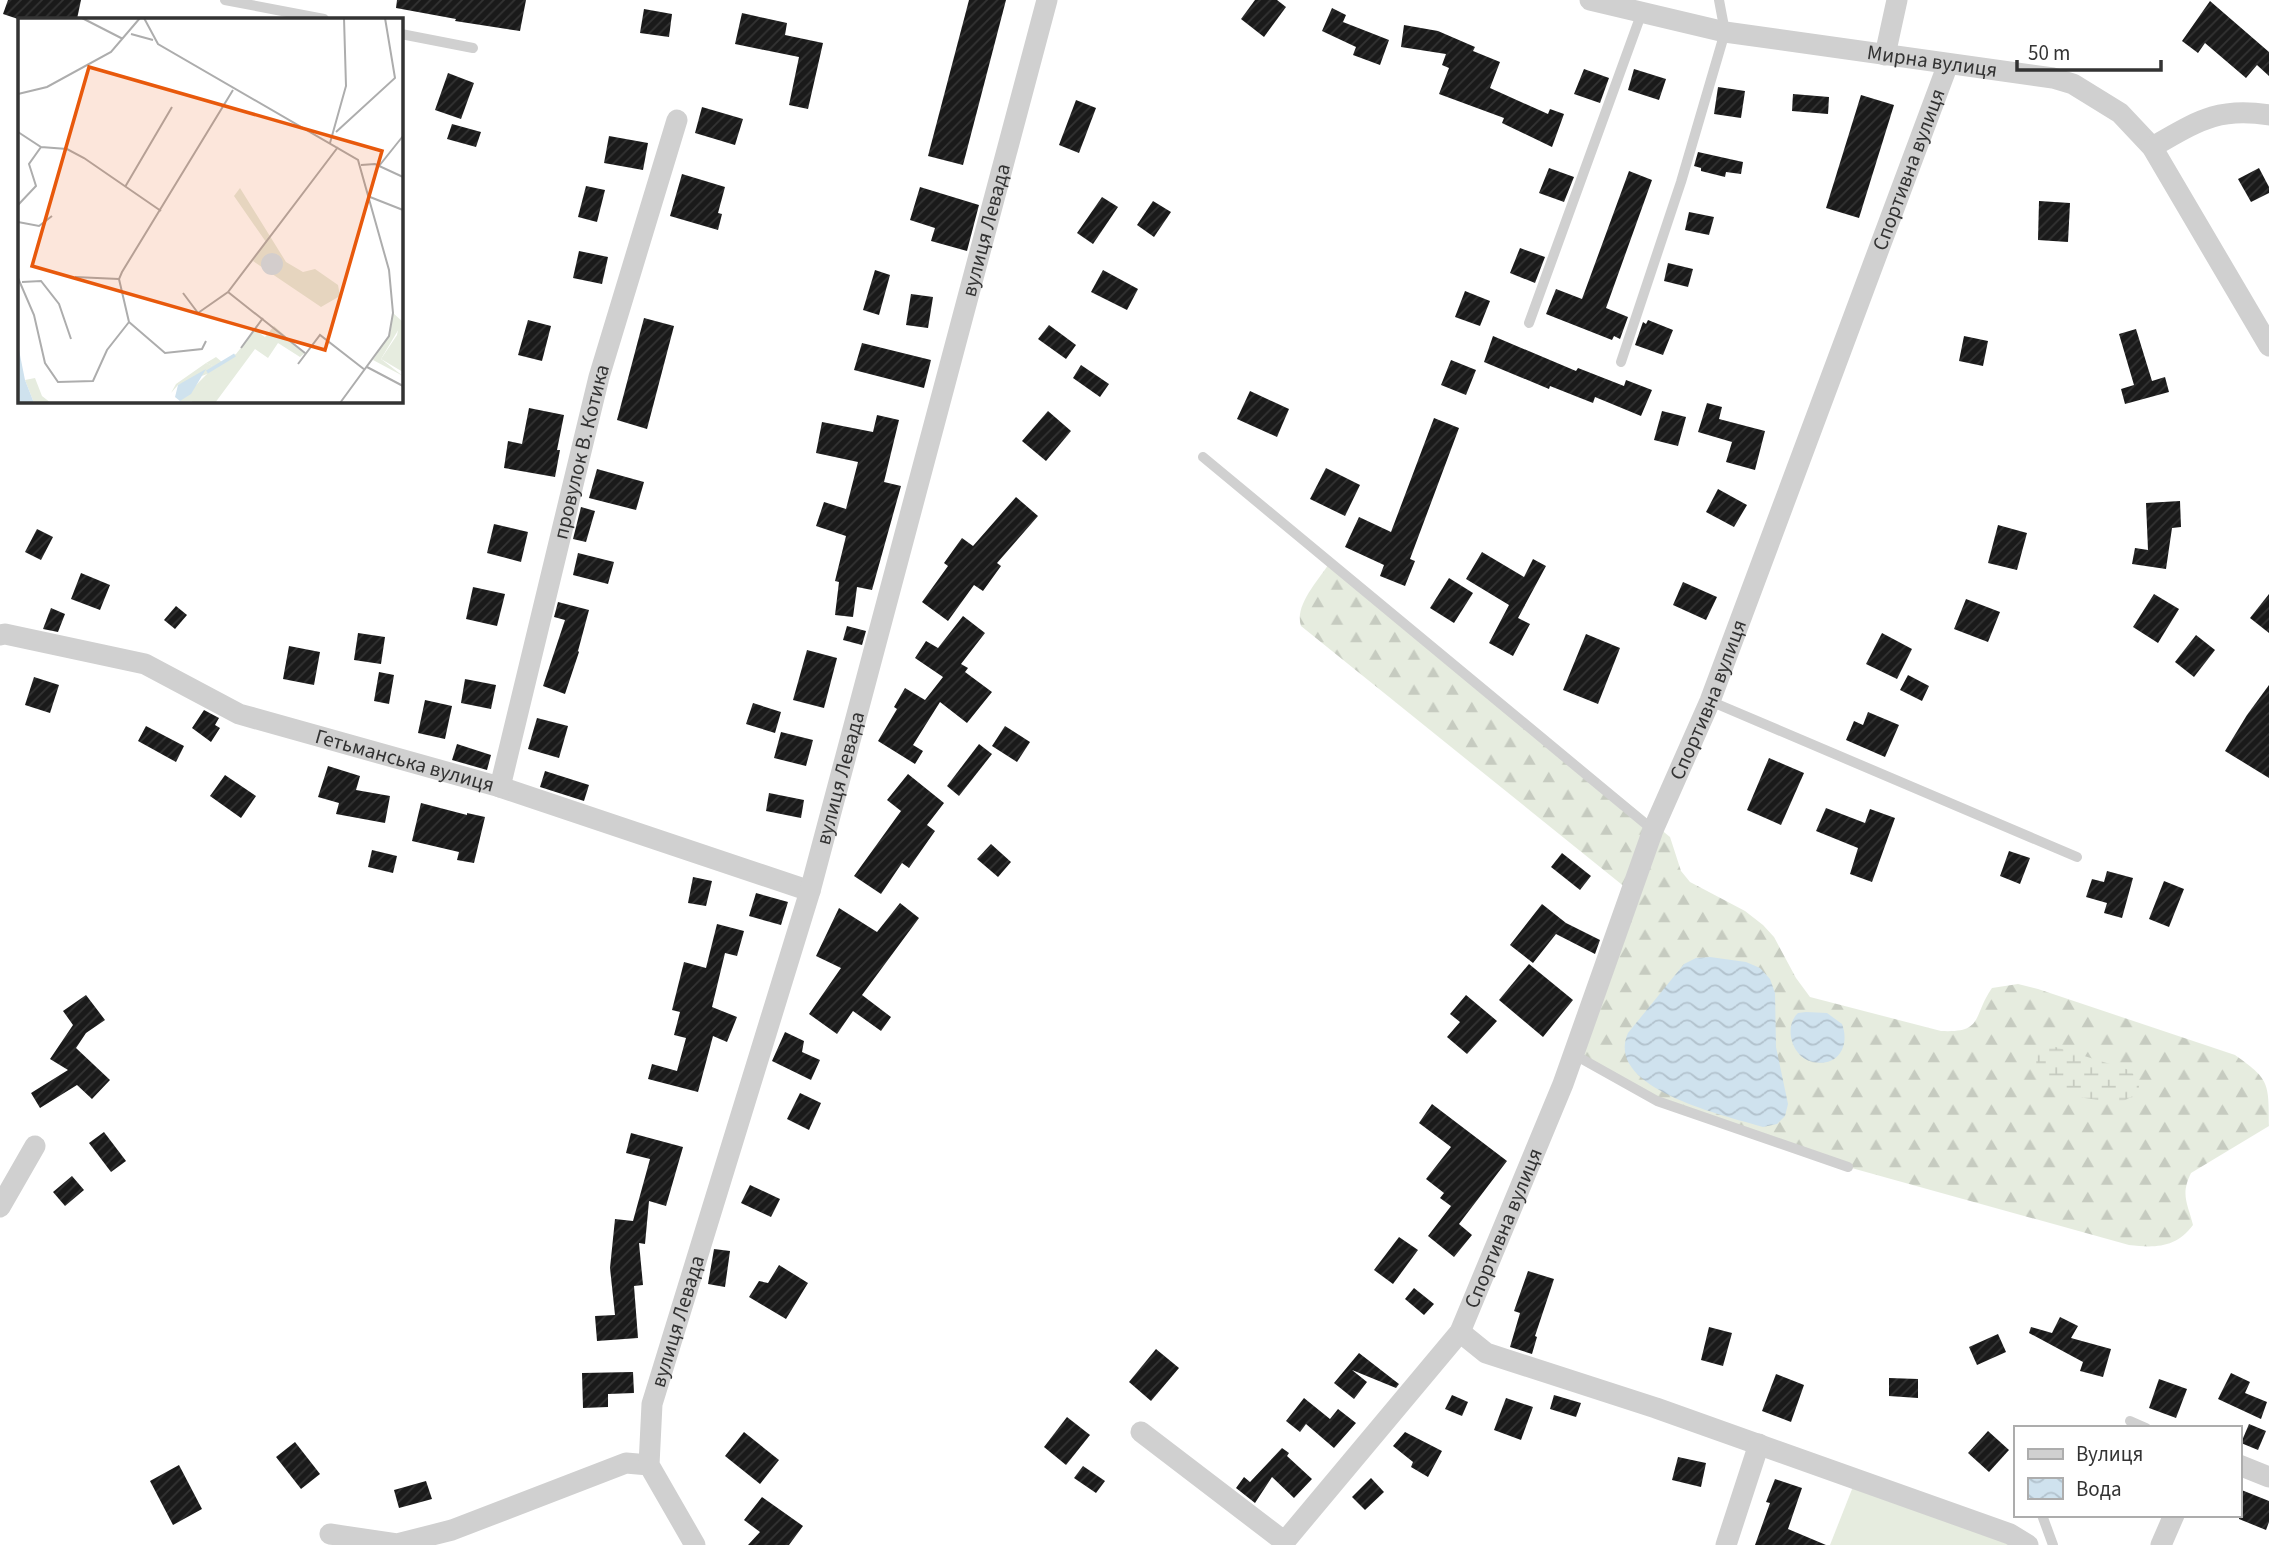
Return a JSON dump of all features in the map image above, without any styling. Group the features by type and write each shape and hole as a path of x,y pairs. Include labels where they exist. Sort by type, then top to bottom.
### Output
{"street":[{"name":"вулиця Левада","path":"649,1465 652,1404 810,891 1047,0"},
{"name":"Мирна вулиця","path":"1590,0 1725,32 2053,78 2073,84 2120,114 2151,147 2269,346"},
{"path":"1885,55 1897,0"},
{"name":"Спортивна вулиця","path":"1141,1432 1281,1539 1286,1540 1460,1332 1563,1084 1653,830 1710,701 1948,64"},
{"path":"2151,147 2204,118 2247,111 2269,115"},
{"name":"провулок В. Котика","path":"500,787 599,377 677,120"},
{"name":"Гетьманська вулиця","path":"0,635 145,664 239,713 500,787 810,891"},
{"path":"0,1207 35,1146"},
{"name":"Спортивна вулиця","path":"1460,1332 1486,1353 1759,1444 2010,1534 2028,1545"},
{"path":"1726,1545 1759,1444"},
{"path":"330,1534 397,1544 452,1531 626,1464 649,1465 695,1545"},
{"path":"2241,1466 2269,1477"},
{"path":"2161,1545 2173,1517"}],"lane":[{"path":"225,0 319,18"},
{"path":"1621,362 1681,182 1725,32 1719,0"},
{"path":"1529,323 1642,12"},
{"path":"402,34 472,48"},
{"path":"1203,457 1653,830"},
{"path":"1710,701 2077,857"},
{"path":"1573,1054 1657,1101 1848,1167"},
{"path":"2130,1421 2141,1426"},
{"path":"2043,1517 2053,1545"}],"green space":[{"path":"1330,562 1670,837 1681,871 1690,882 1745,911 1763,925 1774,937 1796,978 1810,997 1941,1031 1955,1031 1971,1026 1992,988 2018,984 2038,989 2235,1055 2255,1070 2265,1083 2269,1126 2191,1173 2185,1194 2193,1225 2186,1233 2164,1245 2129,1245 1848,1167 1657,1101 1573,1054 1631,892 1301,626 1304,601"},
{"path":"2046,1044 2129,1070 2138,1081 2138,1090 2118,1103 2063,1093 2051,1087 2042,1079 2037,1068 2037,1053"},
{"path":"1856,1479 2028,1545 1830,1545"}],"water":[{"path":"1710,957 1746,962 1760,968 1770,979 1775,993 1776,1047 1788,1104 1785,1116 1777,1124 1763,1127 1723,1116 1673,1097 1633,1070 1625,1053 1628,1033 1684,964 1696,958"},
{"path":"1798,1013 1827,1013 1842,1024 1843,1047 1836,1058 1822,1063 1813,1062 1800,1055 1795,1048 1791,1034 1793,1019"}],"building":[{"path":"8,0 81,0 77,18 18,19 3,14"},
{"path":"397,0 526,0 520,31 396,8"},
{"path":"969,0 1006,0 963,165 928,156"},
{"path":"1255,0 1277,0 1286,7 1264,37 1241,19"},
{"path":"2210,1 2269,52 2269,76 2257,65 2246,78 2205,43 2198,53 2182,41"},
{"path":"1332,8 1346,15 1343,22 1389,40 1380,65 1353,55 1356,47 1322,31"},
{"path":"644,9 672,14 669,37 640,33"},
{"path":"742,13 787,23 785,35 823,43 808,109 789,105 799,57 735,44"},
{"path":"1404,25 1438,31 1475,47 1473,51 1500,62 1490,88 1548,114 1550,109 1564,114 1552,147 1502,123 1504,118 1439,94 1449,68 1442,65 1446,54 1401,47"},
{"path":"1584,69 1609,78 1600,103 1574,94"},
{"path":"1634,69 1666,79 1659,100 1628,90"},
{"path":"448,73 474,83 461,119 435,110"},
{"path":"1718,87 1745,91 1741,118 1714,114"},
{"path":"1793,94 1829,97 1828,114 1792,111"},
{"path":"1861,95 1894,105 1859,218 1826,208"},
{"path":"1076,100 1096,108 1079,153 1059,145"},
{"path":"702,107 743,119 735,145 695,133"},
{"path":"452,124 481,132 476,147 447,139"},
{"path":"609,136 648,143 643,170 604,163"},
{"path":"1698,152 1743,162 1741,174 1726,172 1725,177 1701,171 1701,168 1694,166"},
{"path":"1549,168 1574,177 1564,202 1539,193"},
{"path":"2259,168 2269,187 2269,193 2251,202 2238,179"},
{"path":"1629,171 1652,180 1606,308 1628,317 1620,339 1614,336 1612,340 1546,314 1556,289 1582,299"},
{"path":"682,174 725,187 718,213 722,214 718,230 670,216"},
{"path":"586,186 605,190 597,222 578,217"},
{"path":"920,187 979,205 967,251 931,241 935,228 910,220"},
{"path":"1102,197 1118,207 1093,244 1077,233"},
{"path":"1153,201 1171,212 1154,237 1137,225"},
{"path":"2039,201 2070,203 2068,242 2038,240"},
{"path":"1689,212 1714,217 1709,235 1685,230"},
{"path":"1520,248 1545,257 1535,283 1510,273"},
{"path":"579,251 608,257 602,284 573,278"},
{"path":"1668,263 1693,269 1688,287 1664,281"},
{"path":"875,270 890,275 879,315 863,310"},
{"path":"1103,270 1138,289 1127,310 1091,292"},
{"path":"1465,291 1490,301 1480,326 1455,317"},
{"path":"911,294 933,297 928,328 906,325"},
{"path":"644,318 674,326 647,429 617,420"},
{"path":"528,320 551,326 542,361 518,355"},
{"path":"1648,320 1673,330 1663,355 1635,345 1643,322 1646,324"},
{"path":"1049,325 1076,345 1066,359 1038,339"},
{"path":"2136,329 2152,381 2165,377 2169,392 2125,404 2121,389 2134,385 2119,334"},
{"path":"1493,336 1576,371 1578,368 1624,386 1626,380 1652,390 1641,416 1595,397 1593,403 1550,386 1549,389 1484,362"},
{"path":"1964,336 1988,341 1983,366 1959,361"},
{"path":"862,343 931,360 924,388 854,370"},
{"path":"1451,360 1476,370 1466,395 1441,385"},
{"path":"1081,365 1109,384 1100,397 1073,378"},
{"path":"1250,391 1289,409 1277,437 1237,419"},
{"path":"1707,403 1722,407 1719,419 1765,431 1755,470 1726,462 1732,442 1698,432"},
{"path":"529,408 564,415 555,477 504,468 508,441 522,444"},
{"path":"1048,411 1071,431 1046,461 1022,441"},
{"path":"1662,411 1686,417 1678,446 1654,440"},
{"path":"877,415 899,420 884,482 901,486 872,590 857,587 853,617 835,615 839,582 835,581 846,536 816,526 824,502 846,509 858,462 816,453 822,422 873,432"},
{"path":"1434,418 1459,428 1410,559 1415,561 1405,586 1380,576 1384,565 1345,547 1359,517 1391,532"},
{"path":"1326,468 1360,485 1345,516 1310,499"},
{"path":"597,469 644,482 636,510 589,498"},
{"path":"1718,489 1747,505 1734,527 1706,512"},
{"path":"1016,497 1038,516 997,563 1001,566 983,591 974,585 948,621 922,602 948,566 944,563 962,538 973,546"},
{"path":"2180,501 2181,527 2172,528 2166,569 2132,564 2135,548 2148,550 2146,503"},
{"path":"581,507 595,511 586,542 573,539"},
{"path":"494,524 528,532 521,562 487,553"},
{"path":"1998,525 2027,533 2017,570 1988,563"},
{"path":"37,529 53,537 41,560 25,552"},
{"path":"1482,552 1524,577 1533,559 1546,566 1518,618 1530,624 1513,656 1489,643 1509,605 1466,579"},
{"path":"578,553 614,562 608,584 573,575"},
{"path":"81,573 110,585 100,610 71,599"},
{"path":"1449,578 1473,593 1454,623 1430,608"},
{"path":"1683,582 1717,597 1706,620 1673,605"},
{"path":"473,587 505,594 497,626 466,619"},
{"path":"2154,594 2179,609 2158,643 2133,627"},
{"path":"2269,594 2269,633 2250,618"},
{"path":"1966,599 2000,612 1988,642 1954,629"},
{"path":"558,602 589,610 565,694 543,686 565,620 554,617"},
{"path":"176,606 187,615 175,629 164,620"},
{"path":"51,608 65,614 58,632 43,629"},
{"path":"963,616 985,633 961,664 968,668 965,672 992,692 967,723 940,702 913,745 923,751 915,764 878,741 897,709 894,707 905,688 925,700 943,677 915,658 926,641 938,648"},
{"path":"847,626 866,631 862,645 843,640"},
{"path":"358,633 385,637 381,664 354,660"},
{"path":"1882,633 1912,649 1897,679 1866,664"},
{"path":"1586,634 1620,648 1598,704 1563,690"},
{"path":"2196,635 2215,650 2194,677 2175,662"},
{"path":"289,646 320,652 314,685 283,679"},
{"path":"807,650 837,658 824,708 793,700"},
{"path":"379,672 394,675 389,704 374,701"},
{"path":"1908,675 1929,686 1922,701 1900,690"},
{"path":"34,677 59,685 50,713 25,705"},
{"path":"465,679 496,685 491,709 461,703"},
{"path":"2269,685 2269,778 2225,751"},
{"path":"425,700 452,706 445,739 418,733"},
{"path":"753,703 781,712 775,733 746,724"},
{"path":"204,710 219,718 215,725 220,728 211,742 192,728"},
{"path":"1868,712 1899,725 1885,757 1846,740 1854,721 1863,725"},
{"path":"537,718 568,726 559,758 528,749"},
{"path":"146,726 184,746 176,762 138,741"},
{"path":"1005,726 1030,742 1017,762 992,746"},
{"path":"781,732 813,740 806,766 774,758"},
{"path":"457,744 491,755 487,770 452,760"},
{"path":"979,744 992,754 959,796 947,786"},
{"path":"1769,758 1804,773 1781,825 1747,810"},
{"path":"328,766 360,776 356,790 390,796 385,823 336,814 339,803 318,797"},
{"path":"545,771 589,785 584,801 540,787"},
{"path":"908,774 944,803 927,825 935,831 909,868 902,863 881,894 854,876 901,811 887,800"},
{"path":"225,775 256,796 241,818 210,796"},
{"path":"769,793 804,800 801,818 766,811"},
{"path":"421,803 485,817 474,863 457,860 459,852 412,841"},
{"path":"1826,808 1865,823 1870,809 1895,818 1872,882 1850,874 1858,848 1816,831"},
{"path":"991,844 1011,862 998,877 977,859"},
{"path":"372,850 397,856 393,873 368,867"},
{"path":"2009,851 2030,858 2020,884 2000,876"},
{"path":"1562,853 1591,876 1580,890 1551,867"},
{"path":"2107,871 2133,878 2122,918 2104,913 2107,903 2086,897 2092,879 2104,882"},
{"path":"693,877 712,881 706,906 688,903"},
{"path":"2164,881 2184,889 2169,927 2149,919"},
{"path":"756,893 788,902 781,925 749,916"},
{"path":"900,903 919,918 862,995 891,1017 881,1031 853,1011 837,1034 809,1014 841,968 816,956 839,908 877,932"},
{"path":"1542,904 1566,923 1600,940 1595,954 1556,934 1533,963 1510,945"},
{"path":"717,924 744,931 737,956 725,953 712,1007 737,1017 727,1042 713,1036 698,1092 648,1079 652,1064 677,1071 686,1038 674,1035 680,1012 672,1010 684,962 706,968"},
{"path":"1529,964 1573,1000 1543,1037 1499,1000"},
{"path":"86,995 105,1020 86,1033 76,1048 110,1080 92,1099 77,1085 40,1108 31,1093 68,1070 50,1059 73,1025 63,1011"},
{"path":"1466,995 1497,1021 1467,1054 1447,1037 1460,1022 1450,1014"},
{"path":"785,1032 804,1041 802,1052 820,1060 811,1080 772,1061"},
{"path":"800,1093 821,1103 809,1130 787,1119"},
{"path":"1432,1104 1507,1161 1459,1224 1472,1235 1454,1257 1428,1236 1451,1206 1440,1198 1444,1193 1426,1179 1451,1147 1419,1123"},
{"path":"104,1132 126,1161 111,1172 89,1143"},
{"path":"631,1133 683,1147 666,1206 649,1201 645,1244 639,1243 643,1285 634,1286 638,1338 597,1341 595,1316 615,1315 610,1268 615,1219 633,1221 650,1159 626,1153"},
{"path":"72,1176 84,1190 65,1206 53,1192"},
{"path":"750,1185 780,1199 771,1217 741,1203"},
{"path":"1399,1237 1418,1250 1393,1284 1374,1270"},
{"path":"714,1249 730,1251 725,1287 708,1284"},
{"path":"779,1265 808,1283 786,1319 749,1297 759,1281 768,1283"},
{"path":"1528,1271 1554,1279 1535,1336 1537,1337 1532,1354 1510,1347 1520,1313 1514,1311"},
{"path":"1414,1288 1434,1304 1424,1315 1405,1299"},
{"path":"2060,1317 2078,1326 2071,1338 2111,1349 2103,1377 2080,1371 2083,1362 2029,1333 2031,1327 2052,1333"},
{"path":"1709,1327 1732,1333 1723,1366 1701,1360"},
{"path":"1998,1334 2006,1352 1977,1365 1969,1347"},
{"path":"1156,1349 1179,1368 1151,1401 1129,1382"},
{"path":"1359,1353 1399,1384 1396,1388 1352,1370 1367,1382 1354,1399 1334,1383"},
{"path":"633,1372 634,1393 608,1394 608,1407 583,1408 582,1373"},
{"path":"2231,1373 2250,1382 2245,1393 2267,1402 2261,1419 2218,1399"},
{"path":"1776,1374 1804,1385 1791,1422 1762,1411"},
{"path":"1889,1378 1918,1379 1918,1398 1889,1396"},
{"path":"2159,1379 2187,1389 2176,1418 2149,1408"},
{"path":"1452,1395 1468,1402 1462,1416 1445,1409"},
{"path":"1554,1395 1581,1403 1576,1417 1550,1409"},
{"path":"1304,1398 1330,1419 1338,1409 1356,1423 1334,1448 1306,1424 1300,1432 1286,1421"},
{"path":"1506,1398 1533,1407 1521,1440 1494,1430"},
{"path":"1067,1417 1090,1435 1066,1465 1044,1447"},
{"path":"2249,1424 2266,1431 2258,1450 2241,1443"},
{"path":"1988,1431 2009,1450 1989,1472 1968,1453"},
{"path":"744,1432 779,1460 760,1484 725,1456"},
{"path":"1405,1432 1442,1451 1428,1477 1411,1467 1413,1462 1393,1446"},
{"path":"295,1442 320,1474 301,1489 276,1457"},
{"path":"1282,1448 1312,1479 1294,1498 1272,1477 1255,1503 1236,1488 1244,1477 1250,1482"},
{"path":"1678,1457 1706,1463 1701,1487 1672,1480"},
{"path":"179,1465 202,1509 173,1525 150,1481"},
{"path":"1083,1466 1105,1481 1096,1493 1074,1478"},
{"path":"1371,1478 1384,1492 1365,1510 1352,1497"},
{"path":"1775,1479 1802,1488 1788,1529 1826,1545 1755,1545 1770,1503 1766,1502"},
{"path":"426,1481 432,1499 399,1508 394,1490"},
{"path":"2241,1490 2269,1501 2269,1522 2266,1530 2239,1519"},
{"path":"762,1497 803,1526 789,1545 748,1545 760,1532 744,1520"}]}
